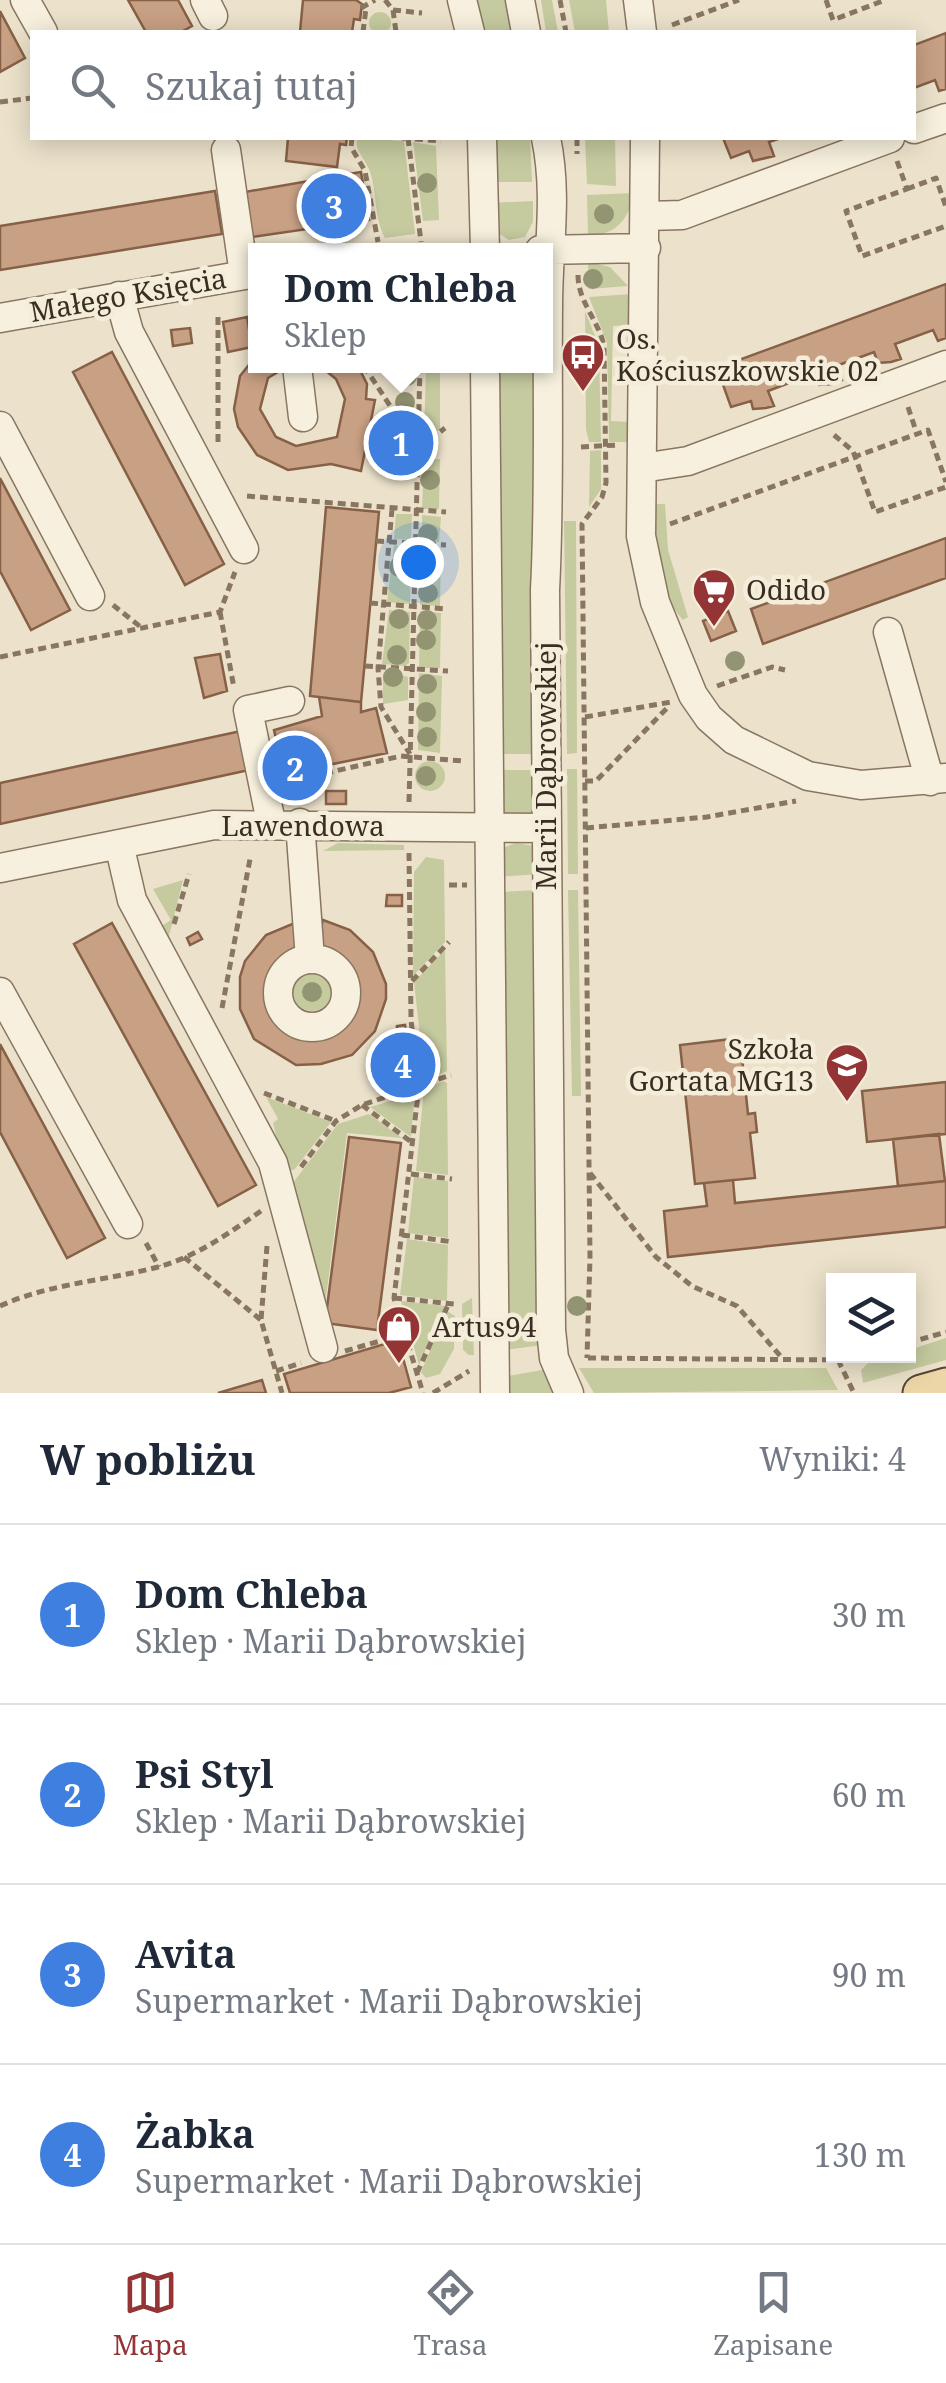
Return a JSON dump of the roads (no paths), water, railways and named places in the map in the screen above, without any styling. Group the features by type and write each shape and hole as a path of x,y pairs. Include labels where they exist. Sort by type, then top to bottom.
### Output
{"main road":[{"path":"921,1393 946,1386"}],"street":[{"path":"25,0 42,30"},
{"path":"462,0 470,30"},
{"path":"520,0 526,30"},
{"path":"638,0 642,30"},
{"path":"916,128 946,118"},
{"path":"482,140 485,243"},
{"name":"Marii Dąbrowskiej","path":"546,140 554,192 547,243"},
{"path":"645,140 646,248 636,457 641,536 650,584 679,665 709,718 769,760 826,782 862,786 938,779 888,632"},
{"path":"646,216 686,213 885,140"},
{"path":"226,150 248,264"},
{"path":"553,250 646,248"},
{"name":"Małego Księcia","path":"0,318 248,274"},
{"path":"119,296 129,332 244,549"},
{"path":"636,457 688,461 946,365"},
{"path":"297,373 303,418"},
{"name":"Marii Dąbrowskiej","path":"485,373 496,1393"},
{"name":"Marii Dąbrowskiej","path":"546,373 550,1330 554,1358 570,1393"},
{"path":"0,426 90,596"},
{"path":"271,822 248,710 290,701"},
{"name":"Lawendowa","path":"0,868 214,825 271,822 490,830 546,828"},
{"path":"300,823 310,959"},
{"path":"119,844 132,900 273,1164 323,1348"},
{"path":"0,992 128,1224"}],"place":[{"name":"Avita","path":"334,206"},
{"name":"Os. Kościuszkowskie 02","path":"583,393"},
{"name":"Dom Chleba","path":"401,443"},
{"name":"Odido","path":"714,628"},
{"name":"Psi Styl","path":"295,768"},
{"name":"Żabka","path":"403,1065"},
{"name":"Szkoła Gortata MG13","path":"847,1103"},
{"name":"Artus94","path":"399,1365"}]}
